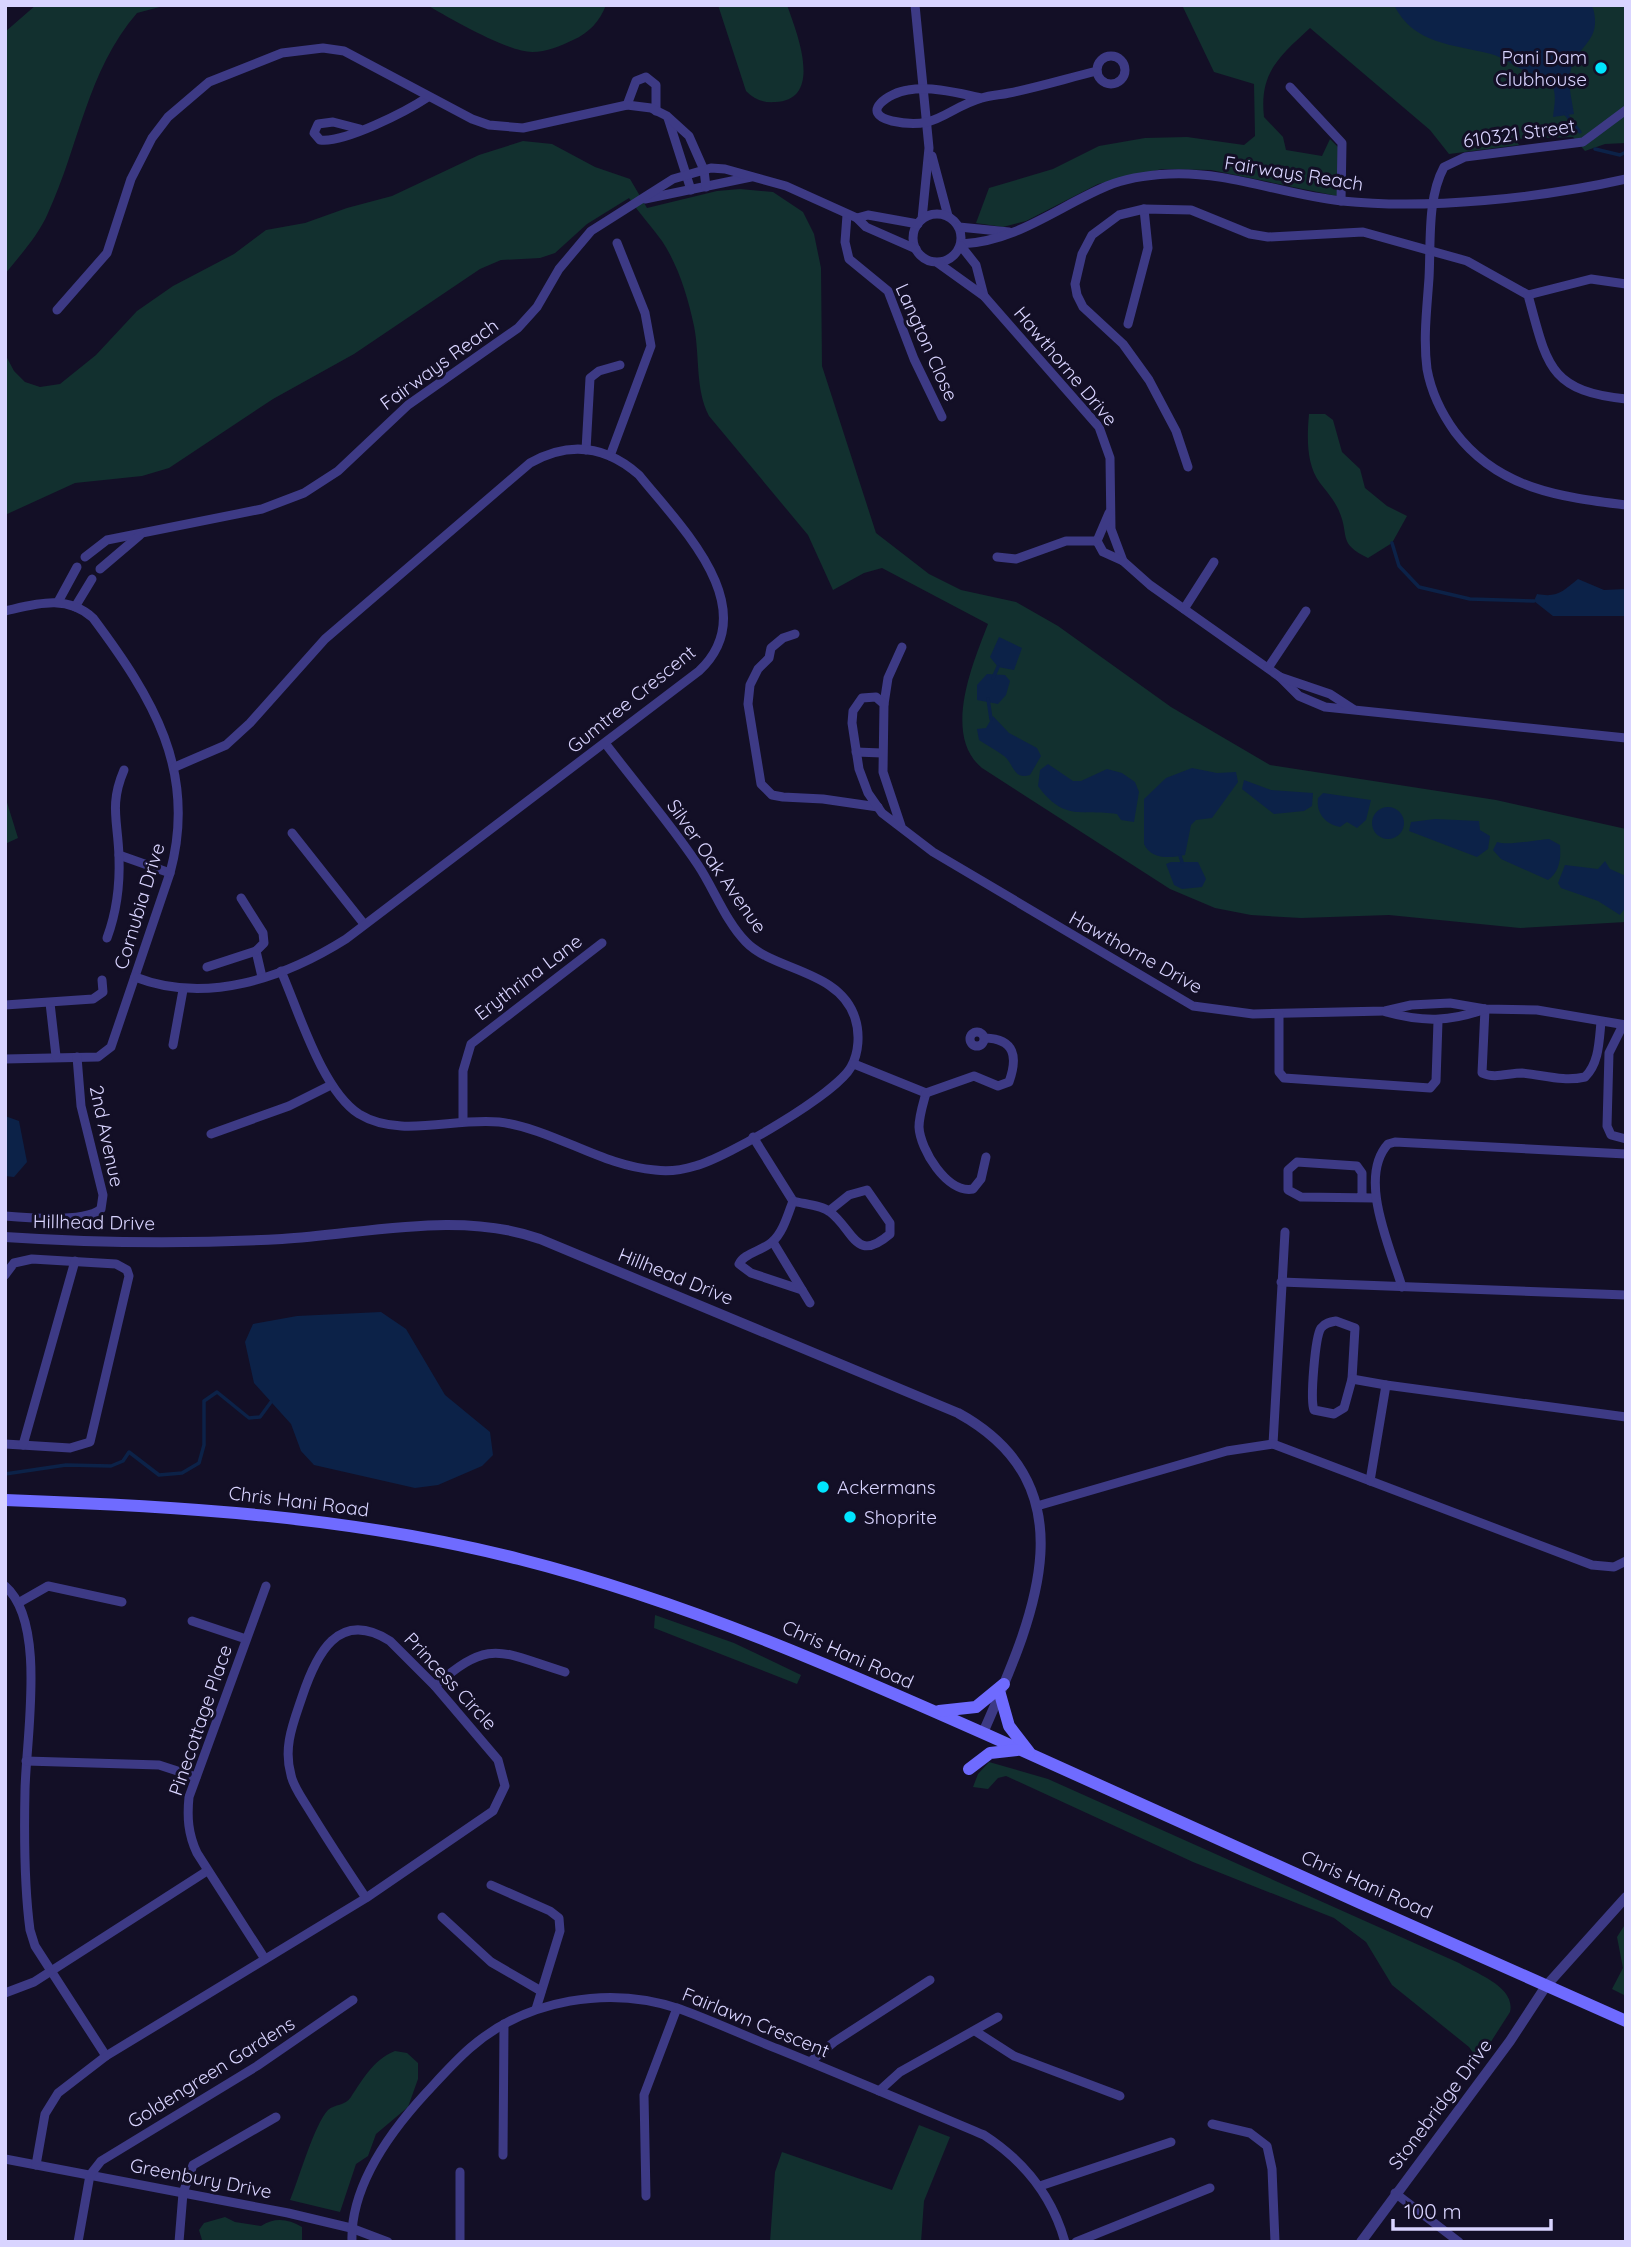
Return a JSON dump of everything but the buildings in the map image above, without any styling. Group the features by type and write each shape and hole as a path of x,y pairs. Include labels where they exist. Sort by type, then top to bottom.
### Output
{"main road":[{"name":"Chris Hani Road","path":"5,1500 160,1507 304,1519 454,1544 567,1571 704,1615 807,1655 1626,2021"},
{"path":"928,1710 971,1709 1002,1689 1009,1726 1027,1753"},
{"path":"969,1769 995,1752 1027,1753"}],"street":[{"path":"915,5 929,148 920,221 913,236 916,249 925,259 938,263 952,258 961,245 959,227 948,216 929,148"},
{"path":"57,310 107,253 124,197 152,138 168,117 209,82 282,52 323,48 344,51 368,61 428,97 472,119 505,127 545,125 627,105 656,111 667,116 690,136 704,170 706,187"},
{"path":"982,98 925,89 888,96 880,101 877,109 880,116 887,120 928,124 982,98 1097,71"},
{"path":"627,105 636,81 646,77 656,85 656,111"},
{"path":"1290,87 1342,143 1341,201"},
{"path":"360,130 402,113 428,97"},
{"name":"610321 Street","path":"1626,110 1583,142 1452,161 1439,176 1434,201 1424,334 1428,372 1434,395 1448,423 1465,445 1485,463 1524,486 1547,493 1626,505"},
{"path":"667,116 691,190"},
{"name":"Fairways Reach","path":"85,557 107,540 285,502 330,477 408,405 518,328 537,307 559,269 582,240 611,216 685,174 724,169 786,186 916,249"},
{"name":"Fairways Reach","path":"961,245 989,241 1062,211 1107,186 1150,176 1192,174 1341,201 1434,201 1546,194 1626,179"},
{"name":"Fairways Reach","path":"645,199 752,177"},
{"path":"1128,324 1148,248 1144,208"},
{"path":"1188,467 1160,397 1123,344 1083,307 1075,284 1082,254 1092,235 1119,215 1144,208 1191,210 1250,234 1268,237 1363,232 1467,261 1528,296 1545,354 1560,379 1592,396 1626,399"},
{"path":"920,221 933,214 948,216"},
{"name":"Fairways Reach","path":"852,216 868,215 920,221"},
{"name":"Langton Close","path":"852,216 845,242 849,259 888,291 914,359 942,417"},
{"name":"Fairways Reach","path":"959,227 1009,232"},
{"path":"610,456 650,346 645,313 617,243"},
{"name":"Hawthorne Drive","path":"961,245 976,265 984,296"},
{"name":"Hawthorne Drive","path":"938,263 984,296 1099,427 1110,458 1109,513 1114,544 1123,561 1136,574 1280,677 1299,696 1325,707 1626,738"},
{"path":"1528,296 1591,279 1626,284"},
{"path":"586,450 590,378 599,371 620,365"},
{"name":"Gumtree Crescent","path":"135,977 159,986 183,990 217,989 281,971 326,952 706,664 718,645 723,608 714,575 704,558 639,475 610,456 564,448 530,463 325,639 233,739 213,753 175,767"},
{"path":"1109,513 1099,531 1097,541 1103,552 1123,561"},
{"name":"Fairways Reach","path":"100,569 141,534"},
{"path":"997,558 1016,559 1066,541 1097,541"},
{"path":"1184,609 1214,562"},
{"path":"58,602 77,567"},
{"path":"75,607 92,579"},
{"name":"Cornubia Drive","path":"5,611 58,602 75,607 93,618 153,710 175,767 180,810 176,849 115,1039 111,1047 98,1057 77,1057"},
{"path":"1268,668 1306,611"},
{"path":"795,634 783,638 771,648 769,658 758,669 750,685 748,704 761,784 772,795 878,807"},
{"path":"901,826 888,790 881,753 888,678 902,647"},
{"name":"Hawthorne Drive","path":"1280,677 1305,683 1330,694 1355,710"},
{"path":"1299,696 1305,683"},
{"path":"1325,707 1330,694"},
{"name":"Hawthorne Drive","path":"884,705 881,700 869,696 857,703 852,723 856,752 868,793 878,807 933,852 1172,996 1215,1011 1279,1014 1385,1012 1427,1004 1450,1003 1485,1009 1537,1010 1624,1025"},
{"name":"Silver Oak Avenue","path":"605,743 697,864 746,942 808,974 841,995 850,1006 857,1028 854,1064"},
{"path":"856,752 881,753"},
{"path":"107,938 117,906 119,855 114,805 124,770"},
{"path":"292,833 365,924"},
{"path":"119,855 170,873"},
{"path":"207,967 256,951 264,943 263,933 240,898"},
{"name":"Erythrina Lane","path":"463,1121 463,1072 471,1044 602,943"},
{"path":"256,951 262,977"},
{"path":"281,971 331,1085 357,1112 381,1124 394,1126 463,1121 528,1127 615,1161 654,1170 696,1166 753,1137 828,1091 846,1076 854,1064 926,1093 974,1076 999,1086 1009,1082 1014,1068 1013,1051 1001,1042 985,1038"},
{"path":"5,1005 97,998 103,992 102,980"},
{"path":"173,1045 183,990"},
{"path":"50,1003 56,1056"},
{"path":"1450,1003 1451,1020"},
{"path":"1279,1014 1279,1072 1284,1078 1430,1088 1436,1081 1433,1021 1427,1004"},
{"path":"1485,1009 1482,1073 1491,1076 1521,1073 1560,1079 1585,1077 1592,1070 1597,1054 1601,1022"},
{"name":"Hawthorne Drive","path":"1385,1012 1433,1021 1451,1020 1485,1009"},
{"path":"1624,1025 1609,1053 1607,1126 1611,1135 1626,1139"},
{"path":"5,1059 77,1057"},
{"name":"2nd Avenue","path":"5,1216 77,1216 95,1214 101,1209 103,1195 81,1106 77,1057"},
{"path":"211,1134 289,1107 331,1085"},
{"path":"926,1093 920,1132 947,1183 960,1190 973,1189 981,1179 986,1157"},
{"path":"753,1137 793,1201 829,1211 859,1245 872,1246 890,1234 890,1223 867,1190 849,1195 829,1211"},
{"path":"1402,1287 1375,1198 1375,1178 1382,1150 1395,1142 1626,1154"},
{"path":"1363,1198 1362,1173 1357,1166 1297,1162 1288,1170 1288,1190 1295,1196 1363,1198 1375,1198"},
{"path":"793,1201 773,1242 739,1261 740,1267 802,1290"},
{"name":"Hillhead Drive","path":"5,1237 247,1240 453,1225 492,1227 523,1233 958,1413 985,1429 1023,1475 1037,1506 1042,1539 1039,1583 1002,1689 983,1733"},
{"path":"1273,1444 1285,1232"},
{"path":"773,1242 810,1303"},
{"path":"5,1275 9,1268 20,1260 116,1264 127,1270 129,1276 93,1434 86,1446 5,1444"},
{"path":"23,1445 75,1261"},
{"path":"1281,1282 1626,1295"},
{"path":"1347,1322 1355,1328 1352,1378 1347,1402 1339,1412 1327,1414 1314,1410 1312,1405 1318,1338 1322,1327 1327,1323 1347,1322"},
{"path":"1352,1378 1386,1385 1626,1417"},
{"path":"1370,1481 1386,1385"},
{"path":"1037,1506 1227,1451 1273,1444 1592,1564 1614,1567 1626,1561"},
{"path":"5,1586 20,1602 29,1638 26,1761 28,1916 35,1946 106,2056"},
{"path":"20,1602 48,1586 122,1602"},
{"name":"Pinecottage Place","path":"265,1959 207,1871 191,1840 188,1827 189,1797 267,1586"},
{"name":"Pinecottage Place","path":"192,1621 246,1639"},
{"name":"Princess Circle","path":"36,2165 40,2131 49,2104 58,2093 106,2056 366,1898 493,1811 505,1786 503,1773 492,1751 435,1686 382,1636 368,1631 344,1632 322,1649 288,1738 291,1778 366,1898"},
{"path":"435,1686 459,1665 484,1652 511,1656 565,1672"},
{"path":"26,1761 159,1765 196,1777"},
{"path":"5,1993 24,1987 207,1871"},
{"path":"491,1885 550,1911 559,1918 560,1931 536,2009"},
{"name":"Stonebridge Drive","path":"1361,2242 1510,2040 1546,1986 1626,1898"},
{"path":"442,1917 491,1962 541,1991"},
{"path":"810,2062 834,2042 930,1980"},
{"name":"Fairlawn Crescent","path":"351,2228 362,2191 384,2147 471,2047 503,2024 536,2009 561,2002 610,1997 677,2008 984,2135 1006,2149 1040,2186 1065,2242"},
{"name":"Goldengreen Gardens","path":"90,2175 107,2157 257,2066 353,2000"},
{"path":"646,2196 644,2095 677,2008"},
{"path":"879,2091 900,2072 998,2017"},
{"path":"503,2024 503,2155"},
{"path":"975,2031 1014,2056 1120,2096"},
{"path":"179,2242 183,2193 189,2172 198,2161 276,2117"},
{"path":"1212,2124 1250,2133 1268,2146 1272,2169 1275,2242"},
{"path":"1040,2186 1171,2142"},
{"name":"Greenbury Drive","path":"5,2160 351,2228 388,2242"},
{"path":"460,2172 460,2242"},
{"path":"78,2242 90,2175"},
{"path":"1076,2242 1210,2188"},
{"path":"1395,2193 1459,2242"},
{"path":"351,2228 352,2242"}],"green space":[{"path":"36,5 167,5 137,13 120,35 95,84 48,213 34,237 5,274 5,32"},
{"path":"427,5 606,5 601,16 584,34 553,48 532,52 494,41"},
{"path":"718,5 787,5 803,62 803,77 799,90 790,98 767,102 746,91"},
{"path":"1182,5 1626,5 1626,143 1605,144 1585,151 1573,137 1515,139 1519,145 1449,154 1430,130 1310,28 1289,47 1268,76 1263,101 1264,117 1283,137 1286,150 1322,156 1330,139 1341,150 1337,196 1211,170 1162,169 1098,184 1026,221 1003,227 976,223 989,188 1053,169 1099,146 1145,138 1187,137 1244,145 1255,136 1254,84 1214,72"},
{"path":"523,141 552,144 595,167 630,179 647,208 717,191 740,189 773,192 803,212 814,234 821,268 822,366 876,533 929,574 961,590 1016,602 1058,626 1171,707 1270,765 1496,800 1626,829 1626,922 1520,928 1389,915 1301,918 1251,915 1215,908 1170,889 982,768 970,754 964,737 962,718 969,678 988,624 882,568 864,573 833,590 808,535 709,416 700,384 694,326 682,282 662,241 629,198 587,224 555,253 540,258 501,260 480,269 354,354 273,399 169,468 142,476 75,483 5,515 5,354 14,371 25,382 40,387 60,384 96,355 137,311 173,286 234,254 266,230 305,223 392,196 479,155"},
{"path":"1309,414 1325,414 1333,420 1342,452 1360,469 1365,488 1387,506 1407,516 1392,543 1368,558 1348,543 1337,507 1315,476 1308,441"},
{"path":"5,796 18,838 5,844"},
{"path":"655,1615 734,1643 801,1675 797,1684 654,1628"},
{"path":"989,1762 1048,1779 1459,1963 1501,1988 1510,2003 1510,2012 1476,2065 1476,2057 1469,2047 1392,1985 1366,1942 1334,1918 1193,1862 1006,1776 998,1778 988,1789 973,1787 978,1774"},
{"path":"1626,1923 1626,1996 1612,1989 1623,1968 1617,1937"},
{"path":"395,2051 407,2053 418,2063 418,2079 408,2107 376,2134 368,2156 356,2164 340,2212 290,2200 323,2117 331,2108 349,2100 375,2065"},
{"path":"919,2125 950,2137 924,2201 921,2242 770,2242 775,2172 782,2152 892,2190"},
{"path":"225,2217 235,2222 261,2226 276,2220 292,2222 302,2227 302,2242 202,2240 199,2230 204,2223"}],"water":[{"path":"1394,5 1589,5 1593,8 1594,28 1570,74 1574,114 1553,117 1554,93 1552,85 1545,78 1491,54 1449,45 1423,35 1402,18"},
{"path":"1578,579 1604,590 1626,589 1626,616 1553,616 1534,601 1537,594 1555,594"},
{"path":"999,637 1022,648 1014,670 998,667 990,657"},
{"path":"987,674 1005,675 1010,681 1006,695 998,704 977,700 977,685"},
{"path":"993,716 1009,733 1037,748 1041,756 1030,775 1017,773 1004,756 979,740 977,729 986,728"},
{"path":"1048,764 1073,781 1081,781 1107,769 1122,773 1135,782 1139,792 1134,822 1121,820 1117,814 1074,812 1056,805 1038,786 1040,770"},
{"path":"1192,768 1217,773 1236,772 1238,782 1212,818 1196,820 1191,825 1185,855 1167,857 1151,853 1144,844 1144,799 1166,778"},
{"path":"1244,780 1271,790 1313,793 1312,806 1304,811 1274,814 1242,789"},
{"path":"1323,793 1371,800 1366,820 1357,828 1347,822 1340,827 1330,823 1318,808 1318,798"},
{"path":"1388,807 1399,812 1404,823 1399,834 1388,839 1377,834 1372,823 1377,812"},
{"path":"1435,819 1479,821 1480,830 1490,836 1488,849 1477,857 1409,831 1411,822"},
{"path":"1549,839 1560,845 1560,855 1557,869 1548,880 1501,859 1493,850 1497,842"},
{"path":"1605,861 1610,869 1626,876 1626,907 1620,915 1598,901 1561,888 1558,883 1565,865 1598,869"},
{"path":"1198,862 1206,879 1202,887 1182,889 1174,885 1166,864"},
{"path":"5,1116 19,1121 27,1162 14,1177 5,1176"},
{"path":"381,1312 406,1329 445,1395 490,1432 493,1455 482,1466 438,1485 415,1488 314,1465 301,1451 291,1424 254,1383 245,1342 253,1324 297,1316"}],"waterway":[{"path":"1565,113 1580,132"},
{"path":"1595,149 1620,155 1626,152"},
{"path":"1392,543 1399,566 1419,587 1470,599 1534,601"},
{"path":"993,678 998,667"},
{"path":"988,699 991,719"},
{"path":"1180,856 1182,862"},
{"path":"5,1474 66,1465 111,1466 123,1461 129,1452 159,1475 182,1473 199,1463 204,1445 204,1401 217,1392 249,1418 260,1417 271,1402"}],"place":[{"name":"Pani Dam Clubhouse","path":"1601,68"},
{"name":"Ackermans","path":"823,1487"},
{"name":"Shoprite","path":"850,1517"}]}
